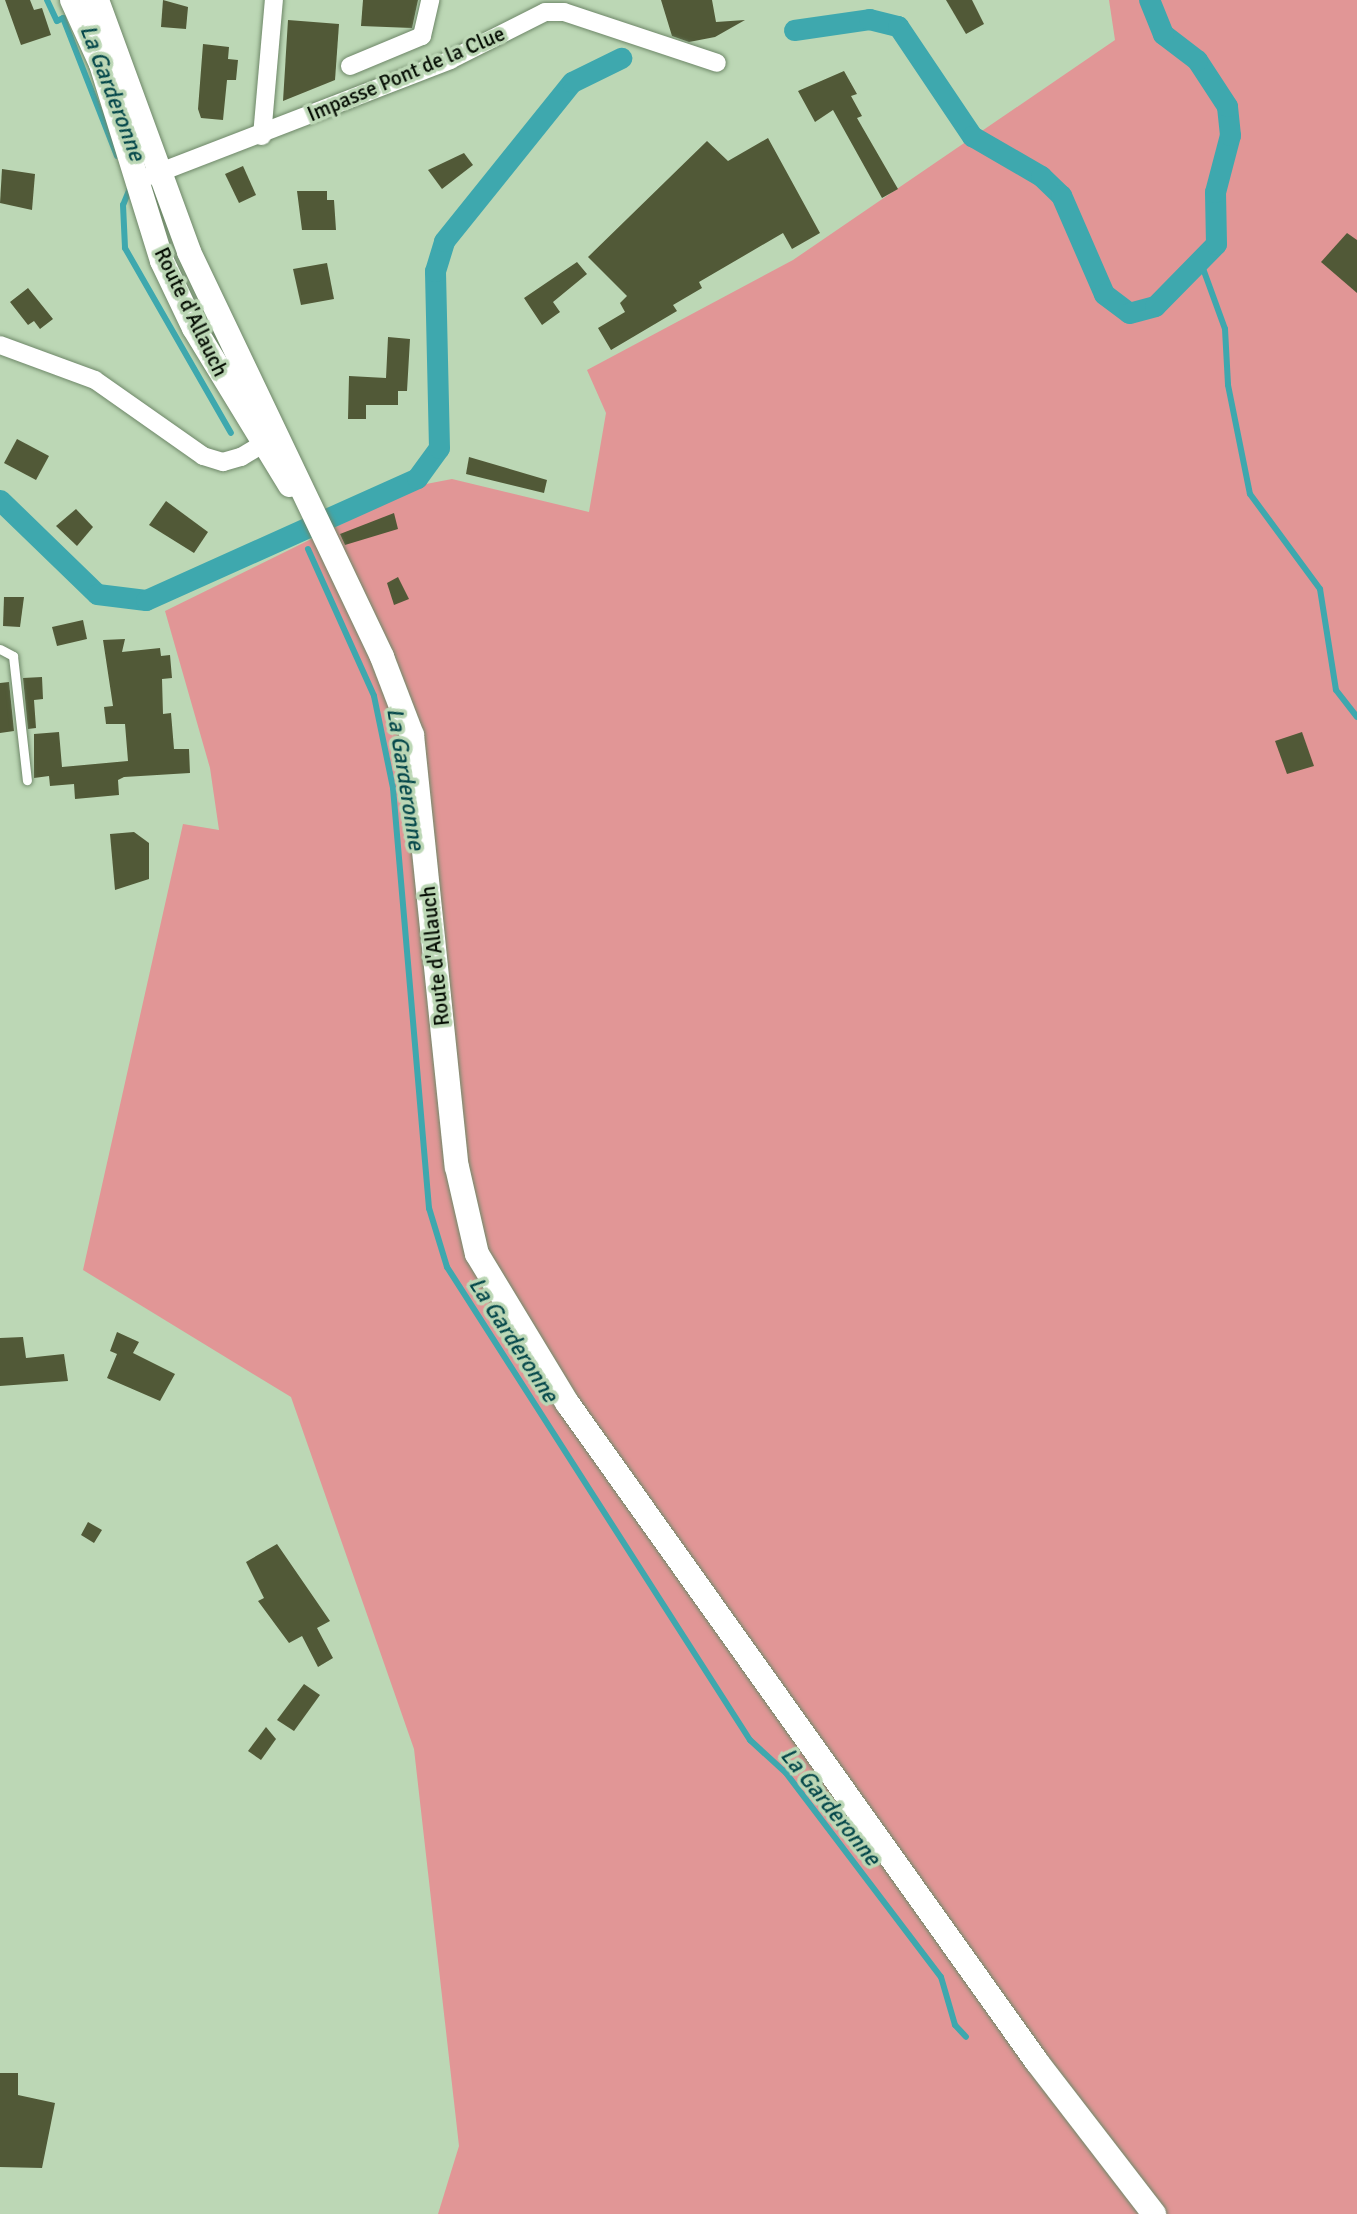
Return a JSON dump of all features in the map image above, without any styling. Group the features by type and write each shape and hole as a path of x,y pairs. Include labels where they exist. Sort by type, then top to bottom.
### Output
{"main road":[{"name":"Route d'Allauch","path":"72,0 111,61 162,172 220,323 270,439"},
{"name":"Route d'Allauch","path":"97,0 137,181 162,261 320,525 412,735 464,1212 498,1298 553,1382 1007,2019 1154,2214"}],"street":[{"path":"262,136 274,0"},
{"path":"350,66 422,36 430,0"},
{"name":"Impasse Pont de la Clue","path":"137,181 262,136 450,60 545,12 564,12 717,63"},
{"path":"0,345 95,380 203,456 223,462 270,439"}],"lane":[{"path":"0,649 13,656 27,780"}],"shaded area":[{"path":"1109,0 1357,0 1357,2214 438,2214 459,2146 414,1749 291,1397 83,1270 183,824 219,830 210,768 165,611 421,485 452,479 589,512 606,413 587,370 793,260 1115,40"}],"building":[{"path":"5,0 30,0 34,10 42,8 51,35 21,45"},
{"path":"163,0 188,7 186,29 161,27"},
{"path":"363,0 418,0 412,28 361,26"},
{"path":"661,0 712,0 716,22 745,20 715,37 689,42 672,36"},
{"path":"946,0 972,0 984,24 966,34"},
{"path":"288,20 339,24 335,80 283,101"},
{"path":"203,44 229,47 228,59 238,60 236,80 227,80 223,120 201,118 198,109"},
{"path":"844,71 857,94 851,96 862,116 857,118 898,189 882,198 833,110 815,122 798,91"},
{"path":"768,138 820,233 792,249 783,233 699,282 702,288 673,305 677,311 611,350 598,328 625,312 620,303 627,296 588,257 707,141 728,161"},
{"path":"464,153 473,165 442,189 428,170"},
{"path":"243,166 256,195 239,203 225,174"},
{"path":"2,169 35,174 32,210 0,203"},
{"path":"297,191 327,191 327,200 334,200 336,230 302,230"},
{"path":"1347,233 1357,240 1357,293 1321,262"},
{"path":"577,262 587,274 553,302 560,312 542,325 524,298"},
{"path":"327,263 334,299 301,305 293,269"},
{"path":"28,288 53,319 40,329 34,321 28,325 10,302"},
{"path":"388,337 410,339 407,391 398,391 398,405 366,405 366,419 348,419 349,376 386,378"},
{"path":"17,439 49,456 36,480 4,463"},
{"path":"469,457 547,480 544,493 466,474"},
{"path":"166,501 208,532 194,553 149,525"},
{"path":"76,509 93,527 77,546 56,526"},
{"path":"394,513 398,529 345,545 340,534"},
{"path":"398,577 409,599 394,605 387,583"},
{"path":"4,597 24,597 20,627 3,626"},
{"path":"83,620 87,639 57,646 52,627"},
{"path":"125,639 122,652 160,648 161,656 170,655 172,678 162,679 163,714 171,713 174,749 189,749 190,773 124,777 118,780 119,795 75,799 74,784 50,786 49,776 34,778 34,734 59,732 62,767 128,761 125,724 106,724 104,707 113,706 103,640"},
{"path":"42,677 43,699 34,700 36,728 28,729 23,678"},
{"path":"9,682 14,731 0,733 0,683"},
{"path":"1302,732 1314,766 1287,774 1275,741"},
{"path":"134,832 149,843 149,879 115,890 110,834"},
{"path":"117,1332 139,1342 133,1353 175,1374 160,1401 107,1378 117,1354 110,1351"},
{"path":"23,1337 26,1358 64,1354 68,1381 0,1386 0,1338"},
{"path":"88,1522 102,1530 94,1543 81,1535"},
{"path":"277,1544 330,1621 317,1628 333,1658 318,1667 302,1636 289,1643 258,1601 264,1598 246,1562"},
{"path":"304,1684 320,1695 294,1731 277,1720"},
{"path":"266,1727 276,1739 261,1760 248,1751"},
{"path":"0,2073 18,2073 18,2095 55,2103 42,2168 0,2167"}],"waterway":[{"name":"La Garderonne","path":"47,0 57,21 63,18 117,156"},
{"path":"794,30 869,19 898,26 972,136 1041,176 1061,195 1104,294 1129,313 1155,306 1216,244 1215,192 1230,135 1227,106 1197,60 1163,34 1149,0"},
{"path":"0,500 97,594 146,600 417,478 439,448 435,271 444,241 572,82 621,58"},
{"name":"La Garderonne","path":"130,188 123,205 125,248 231,433"},
{"path":"1201,263 1225,329 1228,385 1250,494 1320,589 1336,690 1357,717"},
{"name":"La Garderonne","path":"308,549 374,696 393,788 429,1208 447,1267 750,1740 786,1773 941,1977 955,2025 966,2037"}]}
